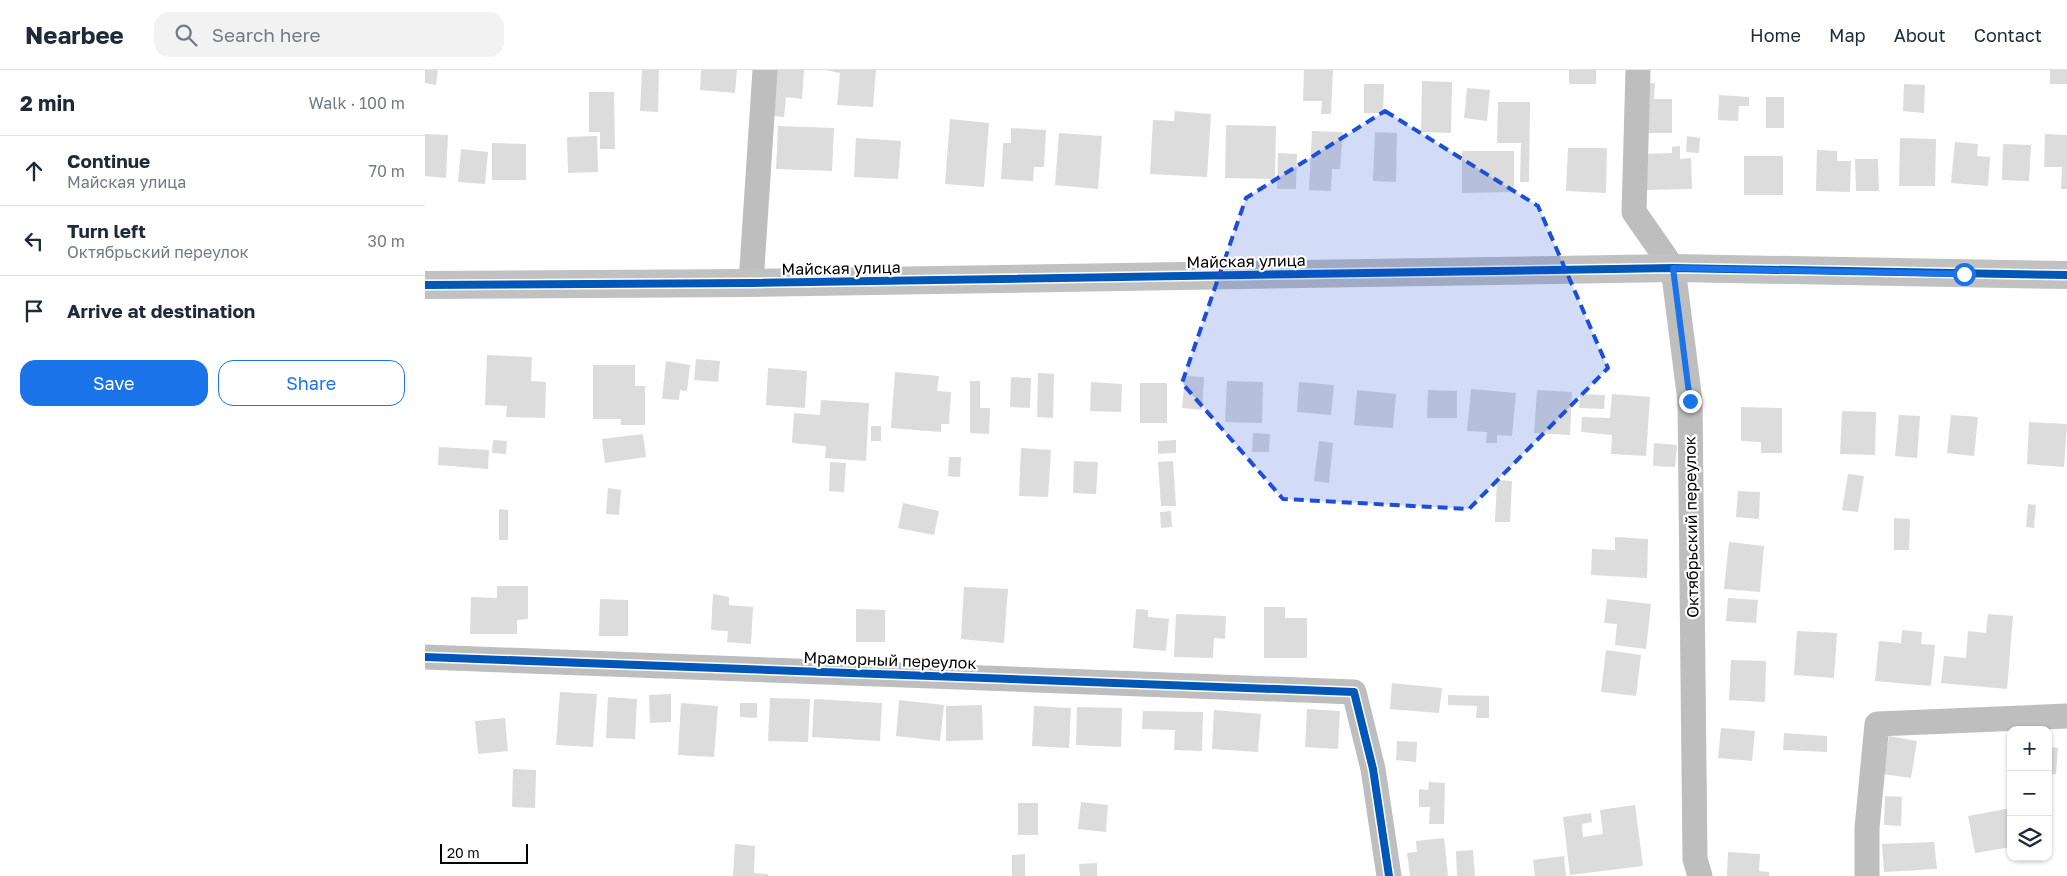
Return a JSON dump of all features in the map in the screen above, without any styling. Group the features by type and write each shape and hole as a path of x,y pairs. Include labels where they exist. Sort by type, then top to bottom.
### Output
{"street":[{"path":"751,283 765,70"},
{"name":"Октябрьский переулок","path":"1638,70 1634,212 1673,268 1690,401 1695,859 1700,876"},
{"name":"Майская улица","path":"425,285 751,283 1673,268 2067,275"},
{"name":"Мраморный переулок","path":"425,657 1354,692 1373,769 1389,876"},
{"path":"1867,876 1867,828 1877,724 2067,716"}],"highlighted area":[{"path":"1385,111 1538,206 1608,368 1469,509 1283,499 1182,383 1246,198"}],"building":[{"path":"425,70 438,70 436,85 425,83"},
{"path":"642,70 659,70 658,112 640,111"},
{"path":"701,70 737,70 735,93 700,90"},
{"path":"777,70 804,70 802,99 786,97 784,117 773,116"},
{"path":"825,70 876,70 873,107 837,105 840,73"},
{"path":"1304,70 1333,70 1331,114 1321,114 1322,101 1303,101"},
{"path":"1569,70 1596,70 1596,84 1569,84"},
{"path":"2050,70 2067,70 2067,84 2050,84"},
{"path":"1422,81 1452,82 1451,133 1421,132"},
{"path":"1643,83 1655,83 1654,99 1672,99 1672,133 1643,133"},
{"path":"1364,84 1384,84 1383,113 1364,113"},
{"path":"1904,84 1925,85 1924,113 1903,111"},
{"path":"1467,88 1490,90 1487,121 1464,118"},
{"path":"589,92 614,92 615,149 600,149 600,132 589,132"},
{"path":"1719,95 1749,97 1749,106 1739,106 1738,121 1718,120"},
{"path":"1766,97 1784,97 1784,128 1766,128"},
{"path":"1498,102 1530,102 1529,182 1520,182 1521,143 1497,143"},
{"path":"1175,111 1211,114 1207,177 1150,174 1153,120 1174,121"},
{"path":"950,119 989,123 984,187 945,184"},
{"path":"1226,125 1276,126 1275,179 1225,178"},
{"path":"778,126 834,128 832,171 776,169"},
{"path":"1011,128 1046,130 1044,167 1034,167 1033,181 1001,179 1003,143 1011,143"},
{"path":"1312,131 1343,132 1340,169 1332,169 1331,191 1309,190"},
{"path":"1375,132 1397,133 1396,182 1373,181"},
{"path":"1059,133 1102,136 1098,189 1055,185"},
{"path":"425,134 448,135 446,178 425,176"},
{"path":"2045,134 2067,135 2067,189 2061,189 2062,167 2044,167"},
{"path":"597,136 598,172 568,173 567,137"},
{"path":"1687,136 1700,138 1699,153 1686,152"},
{"path":"856,138 901,141 898,179 854,177"},
{"path":"1900,138 1936,139 1935,186 1899,186"},
{"path":"1955,142 1978,144 1977,156 1990,157 1988,186 1951,183"},
{"path":"492,143 526,144 526,180 492,180"},
{"path":"2003,144 2031,145 2029,181 2002,180"},
{"path":"1680,146 1680,159 1691,158 1692,189 1645,190 1643,154 1672,153 1672,147"},
{"path":"1568,148 1607,148 1606,193 1566,191"},
{"path":"461,149 488,152 485,184 458,182"},
{"path":"1817,150 1837,151 1837,161 1851,161 1850,192 1816,191"},
{"path":"1462,151 1514,151 1514,192 1462,193"},
{"path":"1278,153 1297,154 1296,189 1277,189"},
{"path":"1744,156 1783,156 1783,195 1744,195"},
{"path":"1855,159 1878,159 1879,191 1856,191"},
{"path":"487,355 532,357 531,381 546,382 545,418 506,417 507,406 485,405"},
{"path":"696,359 720,361 718,382 694,380"},
{"path":"666,361 690,365 687,391 680,390 679,400 662,399"},
{"path":"593,365 635,365 635,386 645,386 645,425 621,425 621,419 593,419"},
{"path":"768,368 807,371 805,408 766,405"},
{"path":"895,372 939,376 937,391 951,392 949,424 941,424 941,432 891,428"},
{"path":"1038,373 1054,374 1053,418 1037,417"},
{"path":"1185,376 1204,377 1202,410 1182,408"},
{"path":"1011,377 1031,378 1030,408 1010,407"},
{"path":"970,381 980,381 980,408 990,408 989,434 970,433"},
{"path":"1227,381 1263,382 1262,423 1225,422"},
{"path":"1091,382 1122,384 1121,412 1090,411"},
{"path":"1299,382 1334,385 1331,415 1297,412"},
{"path":"1140,383 1167,383 1167,423 1140,423"},
{"path":"1471,389 1516,393 1512,436 1497,435 1497,443 1486,443 1487,432 1467,431"},
{"path":"1357,390 1396,394 1393,428 1354,425"},
{"path":"1428,390 1457,391 1457,418 1427,418"},
{"path":"1537,390 1572,392 1570,435 1534,433"},
{"path":"1580,394 1605,395 1604,409 1579,408"},
{"path":"1612,394 1650,397 1646,456 1611,454 1612,435 1581,432 1582,417 1610,418"},
{"path":"821,400 869,403 866,461 825,458 826,446 792,443 794,413 820,415"},
{"path":"1741,407 1782,408 1782,453 1761,453 1761,442 1741,441"},
{"path":"1842,411 1876,412 1875,455 1840,454"},
{"path":"1899,415 1920,416 1917,458 1895,456"},
{"path":"1951,415 1978,417 1974,456 1947,453"},
{"path":"2029,422 2067,424 2064,467 2027,464"},
{"path":"871,426 881,426 881,441 871,441"},
{"path":"1253,433 1270,434 1269,452 1252,452"},
{"path":"643,434 646,457 605,463 602,439"},
{"path":"493,440 507,441 506,454 492,453"},
{"path":"1176,440 1176,453 1158,454 1158,441"},
{"path":"1319,441 1333,443 1329,483 1314,481"},
{"path":"1654,443 1677,445 1675,467 1653,466"},
{"path":"439,447 489,450 488,469 438,465"},
{"path":"1021,448 1051,450 1048,497 1019,496"},
{"path":"949,457 961,457 960,477 948,476"},
{"path":"1074,461 1098,462 1096,494 1073,493"},
{"path":"1173,461 1176,506 1161,506 1158,462"},
{"path":"830,462 846,463 844,492 829,491"},
{"path":"1848,474 1864,476 1858,512 1842,510"},
{"path":"1497,480 1512,481 1510,522 1495,522"},
{"path":"608,488 621,490 619,515 606,514"},
{"path":"1738,491 1760,492 1759,519 1736,517"},
{"path":"903,503 939,511 934,535 898,528"},
{"path":"2028,504 2036,505 2034,528 2026,527"},
{"path":"499,509 508,510 508,540 499,540"},
{"path":"1171,511 1172,527 1161,528 1160,512"},
{"path":"1894,518 1910,519 1909,550 1894,550"},
{"path":"1615,537 1648,539 1647,578 1591,575 1592,549 1615,550"},
{"path":"1729,542 1764,546 1760,592 1724,589"},
{"path":"497,586 528,586 528,619 517,620 517,634 470,634 471,597 497,598"},
{"path":"964,587 1008,589 1004,643 961,639"},
{"path":"713,594 729,597 729,605 753,607 751,644 727,642 728,631 711,630"},
{"path":"1728,598 1758,600 1756,623 1726,621"},
{"path":"600,599 628,600 628,636 599,636"},
{"path":"1607,599 1651,604 1646,649 1615,645 1617,624 1604,623"},
{"path":"1264,607 1285,607 1285,618 1307,618 1307,658 1264,658"},
{"path":"856,609 885,610 885,642 856,642"},
{"path":"1136,609 1148,610 1148,617 1169,619 1166,651 1133,648"},
{"path":"1176,614 1226,616 1225,639 1214,638 1213,658 1174,657"},
{"path":"1988,614 2013,616 2007,689 1941,683 1944,656 1966,658 1968,631 1986,633"},
{"path":"1902,630 1922,632 1921,644 1935,645 1931,686 1875,681 1879,641 1901,643"},
{"path":"1797,631 1837,633 1834,678 1794,675"},
{"path":"1606,650 1641,655 1636,696 1601,692"},
{"path":"1731,660 1766,661 1765,702 1729,700"},
{"path":"1392,683 1442,688 1439,713 1390,709"},
{"path":"560,692 597,694 593,747 556,745"},
{"path":"671,694 671,722 650,723 649,695"},
{"path":"1448,695 1489,696 1489,718 1476,718 1477,706 1448,705"},
{"path":"608,697 637,699 635,739 606,738"},
{"path":"770,698 810,699 808,742 768,741"},
{"path":"814,699 882,703 880,741 812,737"},
{"path":"899,700 944,705 940,741 896,736"},
{"path":"681,703 718,706 714,757 678,755"},
{"path":"740,703 757,703 757,718 740,717"},
{"path":"982,705 983,740 946,741 946,706"},
{"path":"1034,706 1071,708 1069,748 1032,746"},
{"path":"1077,707 1122,708 1121,747 1076,745"},
{"path":"1307,709 1340,711 1338,749 1305,747"},
{"path":"1214,710 1261,714 1258,752 1212,749"},
{"path":"1143,711 1203,712 1202,751 1174,750 1175,730 1142,729"},
{"path":"505,718 508,751 478,754 475,721"},
{"path":"1721,728 1755,731 1752,761 1718,758"},
{"path":"1784,733 1827,736 1827,752 1783,750"},
{"path":"1889,736 1917,741 1911,778 1883,774"},
{"path":"1397,741 1417,742 1416,762 1396,760"},
{"path":"2052,747 2058,748 2056,774 2052,774"},
{"path":"513,769 536,770 535,808 512,807"},
{"path":"1429,782 1445,783 1444,824 1429,824 1430,807 1419,807 1419,789 1428,790"},
{"path":"1885,796 1902,797 1901,826 1884,825"},
{"path":"1081,802 1108,805 1106,832 1078,829"},
{"path":"1018,803 1038,803 1038,835 1018,835"},
{"path":"1635,805 1643,866 1570,875 1563,817 1591,813 1592,822 1582,824 1583,837 1603,834 1600,810"},
{"path":"2007,809 2007,848 1975,853 1968,816"},
{"path":"1444,838 1448,876 1410,876 1407,853 1417,852 1416,841"},
{"path":"1934,842 1937,869 1884,872 1882,844"},
{"path":"735,844 755,846 754,873 768,874 768,876 733,876"},
{"path":"1473,850 1475,876 1457,876 1456,851"},
{"path":"1728,852 1760,854 1759,871 1769,872 1769,876 1727,876"},
{"path":"1025,854 1025,876 1012,876 1012,855"},
{"path":"1564,856 1566,876 1535,876 1533,860"},
{"path":"1097,863 1097,876 1080,876 1079,864"}],"cycle path":[{"path":"425,285 751,283 1673,268 2067,275"},
{"path":"425,657 1354,692 1373,769 1389,876"}],"route":[{"path":"1690,401 1673,268 1964,274"}]}
